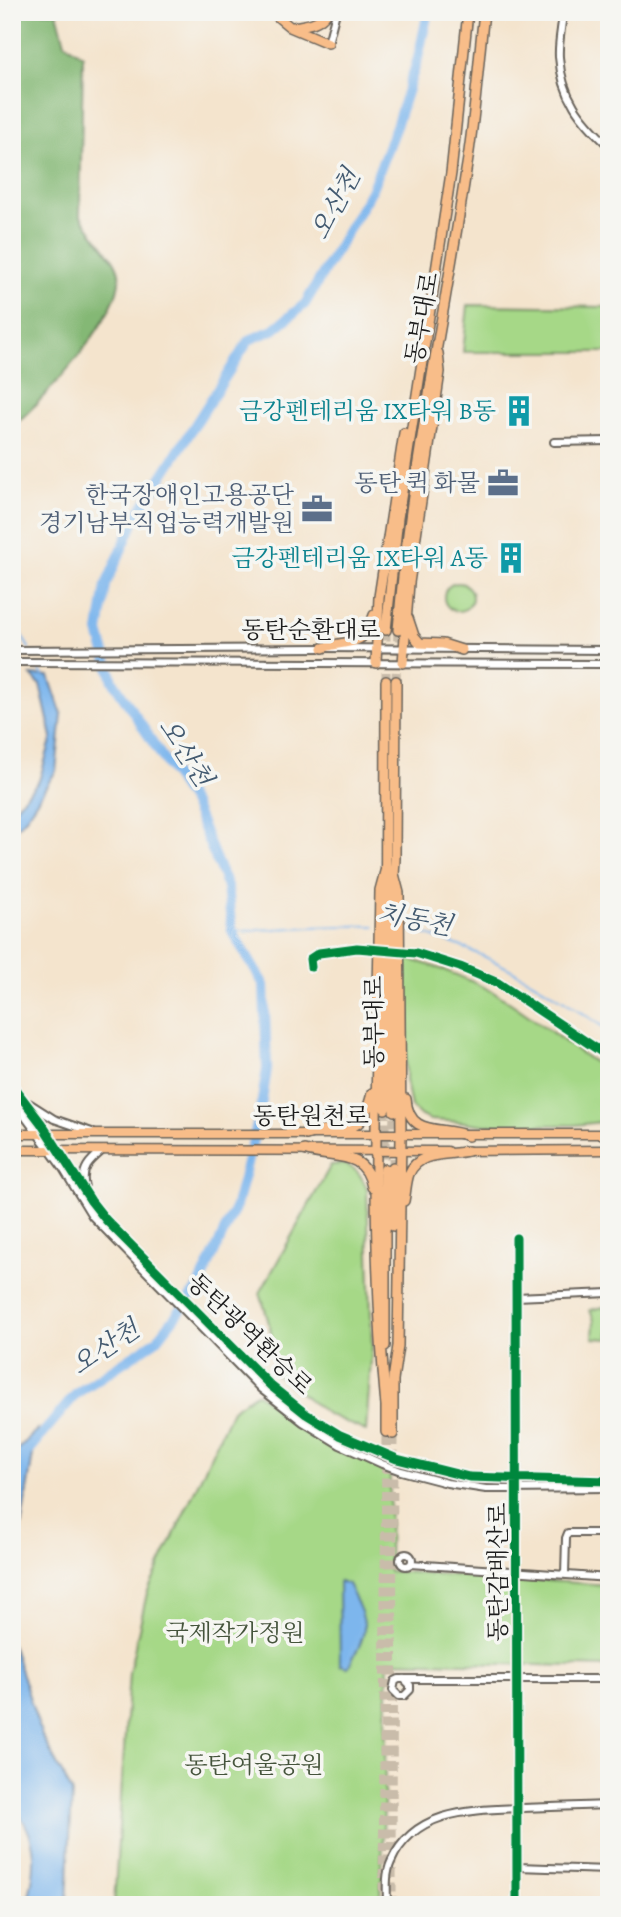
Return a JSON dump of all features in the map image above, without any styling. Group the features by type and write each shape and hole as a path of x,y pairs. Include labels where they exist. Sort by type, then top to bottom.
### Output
{"highway":[{"path":"272,12 290,27 328,43"},
{"path":"290,27 322,20 327,12"},
{"name":"동부대로","path":"386,630 397,518 451,173 468,12"},
{"name":"동부대로","path":"398,630 402,570 437,337 467,169 484,12"},
{"path":"376,663 379,597 392,506 429,308"},
{"path":"403,663 406,614 440,372 437,337"},
{"path":"323,648 335,643 360,640 370,628 379,597"},
{"path":"406,614 414,636 420,643 443,644 462,650"},
{"name":"동부대로","path":"389,1110 391,681"},
{"path":"389,955 401,1083 398,1346 390,1433 379,1328 375,1135 376,1085 389,955"},
{"path":"401,1083 415,1123 429,1130 454,1130 468,1136"},
{"path":"306,1135 321,1130 346,1129 361,1122 367,1114 376,1085"},
{"path":"304,1150 319,1156 349,1158 363,1166 370,1176 376,1218"},
{"path":"400,1220 409,1175 419,1161 433,1155 453,1155 468,1151"},
{"path":"386,1406 389,1168 394,1380"}],"main road":[{"name":"동탄원천로","path":"12,1134 609,1134"},
{"name":"동탄원천로","path":"12,1150 609,1150"}],"street":[{"path":"328,43 336,12"},
{"path":"563,12 559,55 565,87 575,110 609,146"},
{"path":"554,442 609,441"},
{"name":"동탄순환대로","path":"12,650 609,650"},
{"name":"동탄순환대로","path":"12,663 609,664"},
{"path":"14,1087 43,1114 100,1135"},
{"name":"동탄광역환승로","path":"14,1087 48,1135 53,1150 82,1203 119,1246 229,1357 286,1410 323,1435 362,1456 401,1471 447,1483 477,1488 609,1488"},
{"path":"12,1101 16,1114 12,1125"},
{"name":"동탄광역환승로","path":"12,1101 53,1150 91,1202 125,1239 271,1386 334,1431 365,1447 413,1464 469,1477 609,1481"},
{"path":"91,1202 82,1176 89,1162 103,1150"},
{"name":"동탄감배산로","path":"516,1238 517,1905"},
{"path":"516,1297 609,1293"},
{"path":"565,1575 565,1538 568,1533 609,1533"},
{"path":"411,1564 609,1578"},
{"path":"410,1685 408,1694 395,1694 395,1681 404,1679 609,1679"},
{"path":"404,1679 410,1685"},
{"path":"410,1685 431,1679"},
{"path":"387,1905 387,1875 390,1863 401,1846 424,1825 452,1813 609,1805"},
{"path":"517,1867 609,1870"}],"green space":[{"path":"12,12 57,12 65,43 83,56 80,214 113,259 119,273 117,290 96,332 61,378 12,427"},
{"path":"468,305 609,307 609,352 463,352"},
{"path":"458,583 468,587 472,597 468,607 458,611 448,607 444,597 448,587"},
{"path":"406,959 458,975 496,994 609,1072 609,1121 575,1125 484,1125 430,1120 421,1116 411,1107 406,1081"},
{"path":"341,1164 358,1172 367,1189 372,1347 366,1431 327,1414 272,1371 273,1341 260,1293 331,1165"},
{"path":"604,1307 609,1319 609,1339 593,1338 594,1321 590,1310"},
{"name":"동탄여울공원","path":"256,1393 304,1427 390,1472 389,1571 609,1585 609,1667 388,1661 381,1905 114,1905 129,1673 147,1593 232,1410"}],"water":[{"path":"31,675 49,676 62,715 56,771 25,819 12,831 12,811 39,781 52,737 40,685"},
{"path":"37,1430 12,1582 12,1455"},
{"path":"339,1581 348,1584 360,1609 364,1626 361,1643 348,1667 340,1665"},
{"path":"12,1644 42,1736 72,1792 67,1905 27,1905 33,1877 34,1852 28,1829 12,1804"}],"waterway":[{"name":"오산천","path":"27,1452 77,1393 157,1340 199,1286 236,1206 260,1113 267,1069 264,985 232,931 227,887 194,806 113,681 99,632 106,585 135,519 249,340 273,330 305,304 371,191 418,58 428,12"},
{"path":"12,619 29,648"},
{"path":"37,666 43,676"},
{"name":"치동천","path":"232,931 375,926"},
{"name":"치동천","path":"401,928 484,956 536,984 609,1031"}],"tunnel":[{"path":"386,630 386,681"},
{"path":"396,681 398,630"},
{"path":"385,1109 385,1169"},
{"path":"393,1167 394,1111"},
{"path":"383,1905 386,1432"},
{"path":"392,1905 393,1434"}],"cycle path":[{"path":"311,967 310,959 319,953 357,948 416,953 498,983 609,1057"},
{"path":"12,1085 106,1220 271,1386 306,1414 340,1435 397,1459 469,1477 609,1481"},
{"path":"516,1238 517,1905"}],"place":[{"name":"금강펜테리움 IX타워 B동","path":"519,411"},
{"name":"동탄 퀵 화물","path":"503,483"},
{"name":"한국장애인고용공단 경기남부직업능력개발원","path":"317,509"},
{"name":"금강펜테리움 IX타워 A동","path":"511,558"}],"park label":[{"name":"국제작가정원","path":"235,1633"}]}
